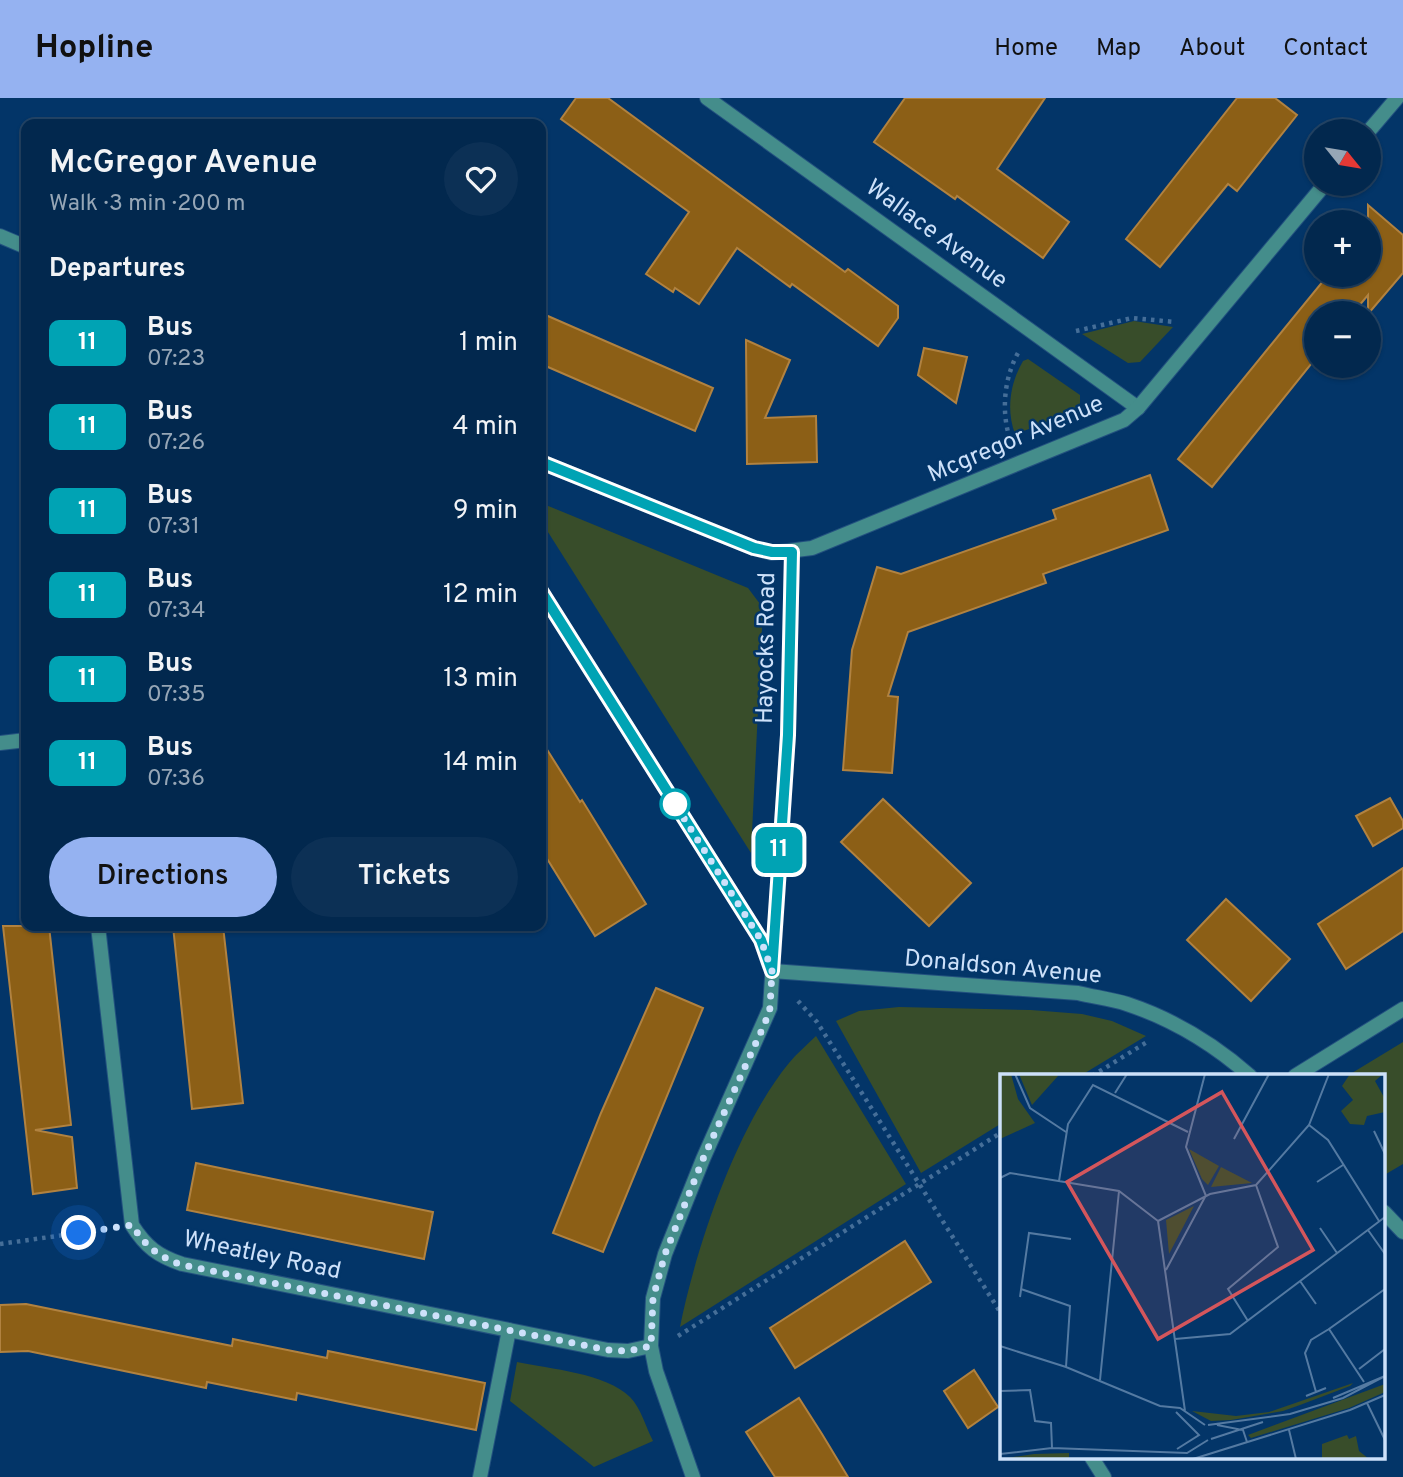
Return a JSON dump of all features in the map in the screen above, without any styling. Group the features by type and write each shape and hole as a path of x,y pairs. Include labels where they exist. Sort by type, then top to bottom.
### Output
{"street":[{"name":"Wallace Avenue","path":"707,98 1138,408"},
{"path":"1379,119 1397,98"},
{"name":"Mcgregor Avenue","path":"792,552 832,540 1124,420 1138,408 1315,196"},
{"path":"0,236 21,245"},
{"name":"Hayocks Road","path":"546,464 754,548 792,552 788,735 770,1008 703,1159 665,1254 653,1298 651,1346 656,1371 693,1477"},
{"name":"Hayocks Road","path":"546,599 761,940 772,971"},
{"path":"0,743 21,741"},
{"path":"100,931 132,1225"},
{"name":"Donaldson Avenue","path":"772,971 1078,993 1126,1003 1175,1024 1227,1055 1248,1074"},
{"path":"1298,1074 1403,1009"},
{"path":"1386,1214 1403,1232"},
{"name":"Wheatley Road","path":"132,1225 143,1243 153,1252 182,1265 608,1350 628,1351 651,1346"},
{"path":"480,1477 509,1330"},
{"path":"1093,1460 1104,1477"}],"path":[{"path":"1058,350 1074,331 1132,318 1175,322 1202,331"},
{"path":"1019,465 1007,430 1005,400 1012,364 1031,331"},
{"path":"772,971 817,1022 1000,1312"},
{"path":"1094,1074 1175,1024"},
{"path":"651,1346 678,1336 1000,1133"},
{"path":"0,1244 132,1225"}],"green space":[{"path":"1134,321 1173,327 1140,362 1128,363 1082,334"},
{"path":"1028,359 1080,395 1080,404 1075,412 1015,434 1010,406 1012,387 1023,361"},
{"path":"546,505 748,588 763,608 751,853 546,529"},
{"path":"899,1007 1082,1014 1112,1021 1146,1036 1083,1074 1000,1074 1000,1124 921,1173 836,1021 859,1011"},
{"path":"816,1036 906,1184 680,1327 696,1261 736,1153 770,1089 792,1059"},
{"path":"1403,1042 1403,1164 1386,1174 1386,1074 1350,1074"},
{"path":"517,1362 577,1373 620,1389 637,1407 653,1441 594,1467 510,1401"}],"building":[{"path":"576,98 608,98 845,272 848,269 898,306 898,318 878,346 737,248 699,304 675,288 673,292 646,274 689,212 561,119"},
{"path":"905,98 1045,98 997,169 1069,222 1043,258 957,196 955,199 874,142"},
{"path":"1237,98 1275,98 1297,115 1237,191 1228,184 1160,267 1126,239"},
{"path":"1381,216 1403,235 1403,273 1379,301 1368,301 1368,295 1363,301 1307,301 1318,287 1381,287"},
{"path":"1304,304 1304,373 1212,487 1178,459"},
{"path":"546,315 713,388 695,431 546,366"},
{"path":"746,340 790,360 765,418 816,416 817,462 747,464"},
{"path":"924,348 967,357 956,403 918,375"},
{"path":"1150,475 1168,530 1043,574 1046,583 908,632 888,696 898,697 892,773 843,770 852,650 877,567 901,574 1056,519 1053,510"},
{"path":"546,748 580,802 582,800 646,904 595,936 546,857"},
{"path":"1390,798 1403,821 1403,828 1373,846 1356,816"},
{"path":"883,799 971,883 929,926 841,842"},
{"path":"1403,868 1403,931 1346,969 1318,924"},
{"path":"1226,899 1290,959 1251,1001 1187,940"},
{"path":"3,926 21,926 21,931 50,931 71,1125 35,1130 72,1137 77,1188 33,1194"},
{"path":"174,931 224,931 243,1103 192,1109"},
{"path":"656,988 703,1008 603,1252 553,1233 601,1113"},
{"path":"196,1163 433,1212 424,1259 187,1210"},
{"path":"905,1241 931,1282 795,1368 770,1328"},
{"path":"26,1304 232,1346 233,1339 327,1358 328,1351 485,1383 476,1430 297,1393 296,1400 207,1382 206,1388 28,1351 0,1352 0,1305"},
{"path":"974,1370 998,1407 968,1428 944,1391"},
{"path":"799,1398 848,1477 775,1477 746,1432"}],"bus line":[{"name":"11","path":"546,464 754,548 792,552 788,735 772,971 761,940 546,599"}],"route":[{"path":"79,1233 132,1225 143,1243 153,1252 182,1265 608,1350 628,1351 651,1346 653,1298 665,1254 703,1159 765,1023 772,990 772,971 761,940 673,801 675,804"}]}
